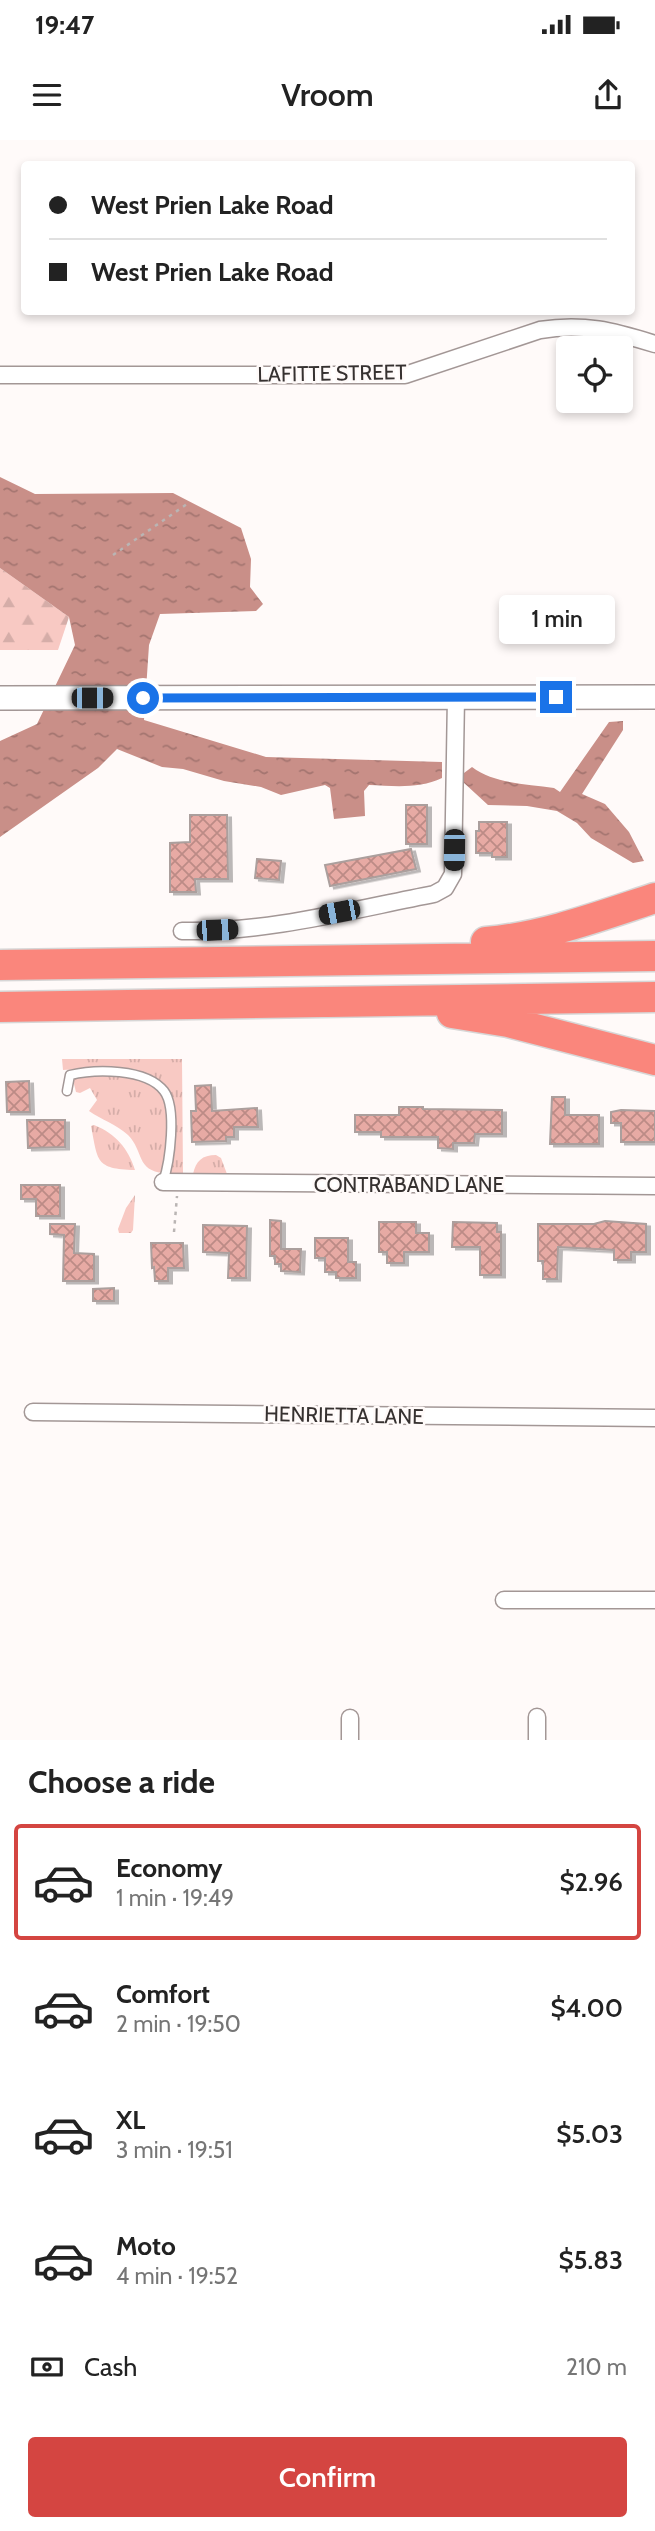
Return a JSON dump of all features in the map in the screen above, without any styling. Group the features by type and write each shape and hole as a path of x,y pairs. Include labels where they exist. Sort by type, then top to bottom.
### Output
{"highway":[{"path":"297,961 511,940 554,930 655,898"},
{"path":"0,965 655,956"},
{"path":"0,1006 655,997"},
{"path":"347,1001 508,1022 655,1060"}],"street":[{"name":"LAFITTE STREET","path":"0,375 405,375 540,330 562,327 612,330 655,344"},
{"path":"182,930 267,926 434,894 445,888 453,874 456,697"},
{"path":"0,698 655,697"},
{"name":"CONTRABAND LANE","path":"170,1182 655,1186"},
{"name":"HENRIETTA LANE","path":"33,1412 655,1418"},
{"path":"504,1600 655,1600"},
{"path":"537,1717 537,1740"},
{"path":"350,1718 350,1740"}],"lane":[{"path":"67,1091 70,1075 90,1070 119,1071 146,1079 162,1088 169,1100 171,1112 168,1161 170,1182"}],"path":[{"path":"113,555 190,502"},
{"path":"170,1182 177,1216 174,1233"}],"green space":[{"path":"0,568 69,617 58,650 0,650"},
{"path":"62,1059 182,1059 183,1174 170,1173 174,1110 170,1093 162,1084 150,1077 121,1070 63,1070"},
{"path":"105,1072 148,1084 160,1092 168,1115 164,1173 145,1164 128,1135 89,1111 97,1100 90,1088 76,1092 73,1080 79,1076"},
{"path":"94,1125 120,1143 135,1170 112,1168 101,1161 95,1148 91,1126"},
{"path":"216,1155 221,1158 227,1174 193,1174 200,1160"},
{"path":"135,1195 133,1230 131,1233 119,1233 126,1208"}],"water":[{"path":"0,477 35,494 173,493 241,528 251,559 250,587 263,604 256,611 160,614 149,645 144,720 266,757 442,762 442,778 415,785 369,785 364,791 365,816 334,819 330,788 325,785 281,795 261,787 224,781 183,769 162,767 117,749 98,768 0,837 0,741 37,724 75,645 69,617 0,568"},
{"path":"623,721 623,730 582,794 605,804 629,832 644,861 633,863 591,838 577,823 557,811 527,806 488,805 463,782 464,773 472,767 501,780 554,788 560,792 609,722"}],"building":[{"path":"406,805 427,805 427,844 406,844"},
{"path":"190,815 227,815 228,879 195,879 196,892 170,892 170,843 190,842"},
{"path":"479,822 507,822 507,857 476,853 476,831 479,831"},
{"path":"411,849 416,869 330,886 325,865"},
{"path":"257,859 281,861 279,880 255,878"},
{"path":"29,1081 30,1112 7,1112 6,1082"},
{"path":"211,1085 212,1111 257,1108 258,1127 234,1127 234,1137 226,1137 226,1141 192,1142 191,1111 196,1111 195,1086"},
{"path":"552,1097 565,1097 565,1115 599,1115 599,1144 550,1144"},
{"path":"399,1107 502,1110 502,1134 475,1134 474,1143 453,1143 453,1149 438,1148 438,1137 381,1137 381,1132 355,1132 355,1115 399,1115"},
{"path":"655,1111 655,1142 621,1142 621,1123 611,1123 611,1112"},
{"path":"27,1120 65,1120 65,1147 28,1148"},
{"path":"21,1185 60,1185 60,1216 36,1216 36,1199 21,1199"},
{"path":"270,1220 281,1221 281,1249 301,1249 300,1272 281,1271 281,1264 275,1264 275,1256 270,1256"},
{"path":"605,1221 646,1224 646,1252 631,1252 631,1260 614,1260 614,1250 558,1247 557,1279 543,1279 543,1261 538,1261 538,1224 594,1224"},
{"path":"379,1222 416,1222 416,1233 429,1233 429,1252 404,1252 404,1263 387,1263 387,1252 379,1252"},
{"path":"453,1222 497,1223 497,1232 501,1232 501,1275 480,1275 480,1247 452,1247"},
{"path":"50,1224 75,1224 74,1253 94,1254 94,1281 63,1281 64,1235 50,1234"},
{"path":"203,1225 247,1226 246,1278 228,1278 229,1253 203,1252"},
{"path":"315,1238 348,1238 348,1262 356,1262 356,1278 336,1278 336,1272 325,1272 325,1258 315,1258"},
{"path":"151,1243 183,1243 184,1268 168,1268 168,1281 155,1281"},
{"path":"114,1288 114,1301 93,1301 93,1289"}],"route":[{"path":"143,698 556,697"}]}
